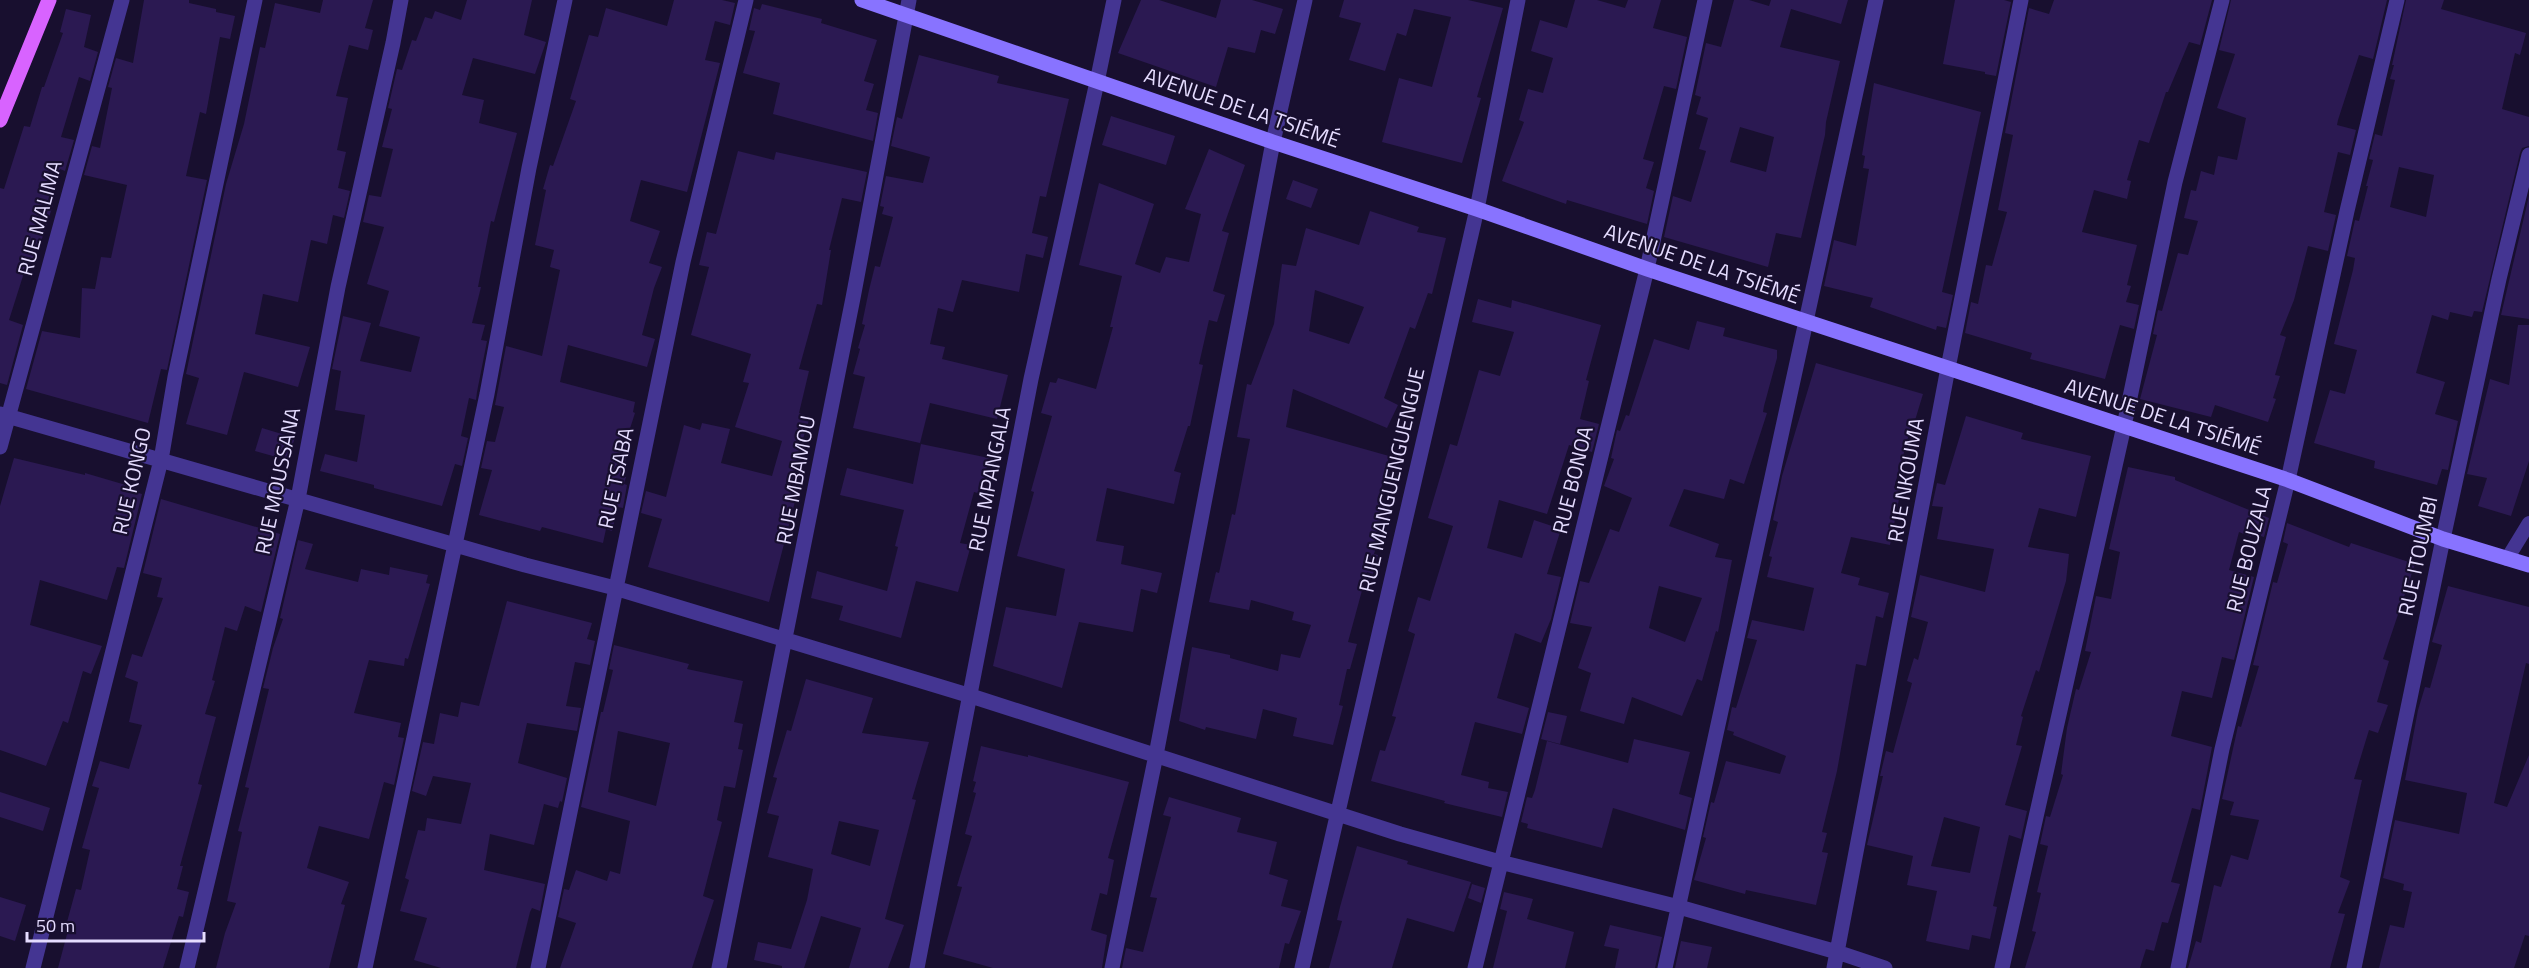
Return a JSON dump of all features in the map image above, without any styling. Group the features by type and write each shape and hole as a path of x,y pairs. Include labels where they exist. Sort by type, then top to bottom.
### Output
{"main road":[{"path":"0,120 49,0"},
{"name":"AVENUE DE LA TSIÉMÉ","path":"862,0 907,8 1098,82 1477,208 1647,269 2288,480 2443,539 2529,565"}],"street":[{"name":"RUE MALIMA","path":"0,447 4,415 122,0"},
{"name":"RUE KONGO","path":"33,968 161,460 175,377 255,0"},
{"name":"RUE MOUSSANA","path":"187,968 297,499 338,287 401,0"},
{"path":"365,968 487,394 529,168 565,0"},
{"name":"RUE TSABA","path":"538,968 683,262 746,0"},
{"name":"RUE MPANGALA","path":"916,968 971,696 1031,379 1098,82 1114,0"},
{"path":"1112,968 1156,755 1273,141 1305,0"},
{"name":"RUE MANGUENGUENGUE","path":"1302,968 1477,208 1518,0"},
{"name":"RUE BONOA","path":"1475,968 1647,269 1705,0"},
{"path":"1665,968 1876,0"},
{"name":"RUE NKOUMA","path":"1834,968 1948,368 2021,0"},
{"path":"2002,968 2124,426 2175,182 2222,0"},
{"name":"RUE BOUZALA","path":"2178,968 2222,749 2288,480 2347,211 2397,0"},
{"name":"RUE MBAMOU","path":"719,968 786,641 907,8"},
{"name":"RUE ITOUMBI","path":"2354,968 2443,539 2499,279 2529,155"},
{"path":"4,415 455,545 615,588 971,696 1337,815 1500,862 1679,907 1885,968"}],"lane":[{"path":"2507,559 2529,523"}],"building":[{"path":"144,0 189,0 189,3 235,16 230,39 220,37 206,114 200,112 186,176 207,180 167,370 161,369 148,423 26,389 42,331 80,338 82,288 95,289 101,257 111,258 127,185 84,175 92,146 100,148 112,88 108,87 116,58 133,63"},
{"path":"323,0 373,0 365,28 373,30 368,50 349,45 336,96 348,98 337,150 346,152 338,188 350,191 344,218 333,215 327,244 311,240 298,302 263,294 255,334 310,347 298,387 244,372 227,435 186,424 199,378 186,374 226,184 244,124 260,47 265,48 275,3 320,13"},
{"path":"467,0 532,0 524,35 546,42 535,74 473,58 462,95 484,100 479,123 517,133 494,222 491,221 478,287 481,287 472,323 485,325 481,340 487,341 476,400 469,398 461,436 468,438 462,466 455,464 442,506 320,471 325,454 357,462 365,415 335,410 341,371 332,369 343,316 371,323 360,361 411,372 420,337 379,326 389,291 367,284 384,227 363,222 369,195 381,197 393,149 382,147 392,109 388,108 397,69 402,70 412,40 416,41 425,17 432,19 435,11 461,20"},
{"path":"674,0 722,0 735,3 730,25 715,21 705,60 720,63 687,192 641,180 630,221 660,231 649,263 662,267 642,335 655,339 647,367 568,345 560,382 635,402 633,412 635,413 626,441 631,443 621,476 626,477 624,484 627,485 623,508 618,507 612,531 606,529 603,543 542,527 540,531 479,515 492,470 481,468 487,441 495,442 504,407 495,405 506,346 542,356 560,270 550,267 554,250 535,245 546,190 543,189 550,165 553,166 576,101 570,99 589,35 598,37 606,8 667,26"},
{"path":"1141,0 1159,0 1216,18 1221,0 1252,0 1283,9 1275,34 1261,30 1255,53 1228,47 1216,87 1118,53"},
{"path":"1344,0 1468,0 1503,8 1477,97 1481,98 1462,163 1382,142 1399,78 1432,87 1451,17 1414,9 1406,36 1397,33 1385,71 1349,60 1361,23 1339,17"},
{"path":"1575,0 1597,0 1625,8 1628,0 1661,0 1653,28 1687,37 1676,89 1664,86 1643,159 1654,162 1646,188 1654,191 1647,224 1567,200 1566,204 1502,181 1524,122 1519,120 1528,89 1543,93 1553,58 1531,51 1540,20 1567,28"},
{"path":"1734,0 1749,0 1769,6 1771,0 1848,0 1841,24 1791,9 1780,47 1840,61 1801,238 1776,233 1768,267 1664,237 1673,196 1691,202 1706,151 1699,149 1708,118 1696,114 1701,97 1695,95 1706,43 1721,47","holes":["1740,127 1774,137 1766,172 1730,162"]},
{"path":"1955,0 2011,2 1996,76 1943,64"},
{"path":"2054,0 2212,0 2200,45 2189,42 2168,92 2166,92 2149,143 2139,140 2127,180 2131,181 2127,199 2094,190 2082,232 2137,245 2127,285 2131,286 2126,302 2139,305 2134,329 2120,325 2105,379 2030,359 2032,353 1965,333 1971,302 1978,304 1986,265 1992,266 2007,212 1998,210 2013,135 2005,133 2029,8 2049,14"},
{"path":"2231,0 2387,0 2373,59 2359,55 2338,120 2337,125 2356,130 2350,155 2338,152 2324,212 2336,215 2328,251 2308,246 2294,300 2280,335 2286,337 2275,375 2280,376 2273,398 2276,399 2268,422 2215,405 2211,417 2140,399 2157,335 2153,334 2158,310 2162,311 2178,253 2188,255 2198,221 2184,218 2191,190 2196,191 2201,171 2214,175 2218,156 2237,160 2246,118 2217,108 2235,54 2219,50"},
{"path":"2406,0 2444,0 2441,9 2526,33 2520,55 2515,53 2502,109 2529,117 2529,146 2522,148 2520,153 2482,312 2474,311 2472,317 2450,312 2448,320 2432,315 2416,373 2445,382 2435,414 2458,421 2448,470 2442,469 2437,485 2374,468 2375,461 2314,443 2330,390 2345,394 2357,350 2334,344 2353,270 2355,258 2347,256 2355,220 2359,221 2368,186 2366,186 2373,160 2369,159 2375,134 2382,136 2395,80 2390,79 2394,65 2392,65","holes":["2399,167 2434,175 2426,217 2390,207"]},
{"path":"762,4 822,19 821,23 877,40 864,81 874,84 866,110 878,113 873,141 773,114 780,83 743,73 755,31 749,30 754,8 760,10"},
{"path":"66,9 91,15 84,47 98,52 90,81 79,77 61,137 74,140 65,171 60,169 51,204 53,205 35,260 29,257 9,320 23,325 7,385 0,383 0,188 4,189 24,126 30,127 42,87 44,87 63,33 60,32"},
{"path":"919,55 999,76 997,83 1069,99 1046,197 1040,196 1032,233 1048,237 1043,258 1026,254 1019,292 962,280 953,312 938,308 930,344 945,347 942,359 1008,375 997,419 930,403 920,443 853,428 865,377 853,374 865,325 862,324 875,266 880,267 893,217 882,214 884,207 880,206 886,176 923,183 930,157 891,146 897,117 902,119"},
{"path":"1874,83 1981,112 1942,292 1953,295 1946,328 1937,326 1936,330 1870,307 1873,298 1824,286 1834,240 1856,246 1869,169 1863,168 1865,156 1862,155"},
{"path":"1111,116 1175,136 1166,165 1102,145"},
{"path":"1209,149 1245,165 1222,231 1229,233 1213,291 1225,295 1217,322 1209,320 1199,364 1203,365 1190,426 1188,426 1174,471 1181,473 1174,504 1107,488 1096,541 1124,546 1121,564 1162,573 1157,593 1141,589 1133,632 1079,622 1062,688 993,666 1006,607 1056,616 1065,569 1017,556 1034,492 1031,491 1052,416 1041,413 1050,382 1056,383 1058,378 1096,389 1113,327 1110,327 1122,276 1079,265 1099,183 1154,204 1135,264 1160,273 1166,257 1189,262 1201,214 1185,209"},
{"path":"738,151 774,160 776,152 867,172 861,202 842,198 829,250 831,250 822,305 817,304 799,369 809,371 799,413 810,417 793,480 800,482 769,602 648,567 662,519 641,513 646,491 666,497 684,425 700,430 702,423 730,429 721,463 772,476 782,441 735,427 749,383 743,382 751,354 691,335 709,267 699,265 707,232 716,234"},
{"path":"1293,180 1318,189 1311,208 1286,199"},
{"path":"2529,196 2529,319 2501,315"},
{"path":"1370,211 1419,227 1417,232 1446,238 1432,294 1428,293 1415,329 1410,327 1384,398 1398,405 1387,428 1293,389 1286,427 1389,456 1378,501 1389,505 1374,554 1378,555 1373,574 1367,572 1348,642 1357,644 1350,669 1347,669 1339,705 1343,706 1333,745 1293,736 1297,718 1263,709 1256,739 1206,727 1205,730 1179,721 1192,647 1230,655 1230,658 1278,671 1281,654 1300,658 1311,625 1292,620 1294,612 1251,600 1249,610 1209,602 1216,572 1219,573 1232,514 1235,515 1250,439 1237,437 1247,384 1251,385 1274,324 1282,264 1296,266 1306,228 1359,245","holes":["1315,290 1364,307 1349,344 1309,331"]},
{"path":"1478,299 1511,308 1512,300 1601,325 1586,380 1589,381 1580,419 1599,424 1592,452 1569,445 1547,514 1499,500 1487,548 1522,558 1534,520 1561,529 1547,574 1561,577 1551,619 1541,643 1515,633 1497,698 1529,708 1522,734 1475,722 1461,775 1489,782 1488,788 1508,792 1502,817 1444,803 1445,801 1371,781 1380,750 1385,751 1396,717 1392,716 1415,634 1408,631 1418,597 1430,601 1453,526 1428,518 1450,444 1457,446 1479,370 1500,376 1514,332 1472,322"},
{"path":"1697,321 1725,328 1723,336 1777,350 1777,358 1764,406 1763,412 1767,413 1744,484 1730,479 1724,499 1684,489 1669,526 1719,544 1715,557 1732,560 1718,632 1716,631 1702,681 1697,679 1682,716 1632,697 1624,724 1580,711 1591,673 1578,668 1592,627 1570,623 1580,581 1589,583 1610,529 1619,532 1632,498 1604,486 1614,459 1611,458 1617,430 1620,431 1626,415 1629,416 1654,339 1689,350","holes":["1659,586 1702,598 1685,642 1649,628"]},
{"path":"2518,325 2529,325 2529,461 2511,516 2478,506 2487,478 2467,474 2490,379 2509,385"},
{"path":"1816,363 1923,394 1894,488 1901,489 1890,545 1851,537 1841,573 1860,578 1858,585 1889,593 1883,618 1876,616 1866,666 1856,664 1837,771 1822,832 1827,833 1822,852 1828,853 1816,905 1746,890 1745,894 1694,880 1706,838 1703,837 1711,802 1714,803 1726,761 1780,774 1786,756 1733,735 1734,732 1727,730 1732,707 1736,708 1757,640 1747,638 1752,620 1804,631 1814,588 1767,577 1772,557 1769,556 1778,522 1773,520 1782,476"},
{"path":"1966,416 2023,433 2021,439 2091,456 2076,517 2039,508 2028,547 2069,554 2066,581 2039,672 2036,670 2021,716 2023,717 2016,745 2022,746 2005,805 2027,811 2021,839 2009,835 1993,906 1997,907 1990,939 1972,935 1969,950 1926,941 1937,891 1907,885 1913,856 1867,845 1883,776 1880,776 1886,751 1893,753 1912,683 1907,681 1914,658 1918,660 1928,622 1911,617 1920,575 1985,592 1994,549 1937,539 1943,507 1932,506 1937,483 1945,485","holes":["1944,817 1980,827 1970,873 1931,866"]},
{"path":"262,428 295,438 287,460 255,451"},
{"path":"921,444 989,458 981,494 974,492 960,543 971,545 958,592 916,581 901,638 839,620 843,606 811,598 817,571 887,591 904,510 840,495 847,468 913,484"},
{"path":"14,458 85,475 85,473 136,488 135,492 142,494 124,568 117,567 107,600 40,580 30,625 102,646 91,674 83,671 68,723 63,721 46,766 0,750 0,506"},
{"path":"2128,467 2175,477 2175,480 2269,518 2264,537 2253,534 2251,537 2239,532 2229,570 2254,577 2234,660 2222,657 2212,698 2182,691 2171,736 2212,747 2200,810 2192,808 2171,882 2180,884 2168,923 2162,922 2154,951 2146,949 2140,968 2025,968 2036,932 2032,931 2041,893 2037,892 2048,846 2040,844 2046,816 2050,817 2063,775 2061,774 2067,728 2076,689 2079,690 2091,652 2085,651 2096,596 2111,599 2120,552 2109,549"},
{"path":"161,499 280,534 261,612 245,606 237,631 225,627 212,680 215,681 205,714 216,717 198,784 202,785 180,866 183,866 177,889 189,892 183,917 179,916 163,968 58,968 70,923 67,922 76,889 81,890 90,850 82,848 99,788 92,786 100,761 129,769 142,725 129,722 138,682 125,677 132,654 142,657 163,598 157,597 162,578 143,573"},
{"path":"2287,523 2349,547 2351,543 2415,564 2383,659 2389,661 2377,702 2388,705 2378,733 2369,730 2354,779 2362,780 2340,877 2350,881 2338,913 2345,914 2330,968 2188,968 2196,941 2201,943 2214,885 2221,887 2231,855 2248,860 2259,820 2230,815 2234,802 2222,799 2238,726 2241,727 2259,666 2253,665 2273,582 2277,583 2288,544 2283,542"},
{"path":"298,540 313,544 305,569 358,582 361,569 389,575 390,567 428,575 426,583 430,584 408,659 405,658 404,666 369,660 354,713 401,723 398,737 404,738 394,785 384,782 369,839 319,826 307,868 349,882 341,904 345,905 329,968 216,968 236,903 227,901 242,832 238,831 249,788 245,787 269,689 263,688 283,619 280,618"},
{"path":"2448,586 2529,607 2529,664 2526,663 2494,803 2507,807 2529,755 2529,936 2525,935 2514,968 2379,968 2390,925 2404,928 2412,892 2403,890 2404,884 2383,878 2395,820 2459,834 2467,793 2405,780 2418,710 2425,687 2430,688 2442,645 2432,642"},
{"path":"507,601 592,623 587,639 595,641 590,665 575,662 566,706 581,708 577,731 527,723 518,763 567,778 562,802 560,801 558,808 544,804 534,845 490,834 484,870 545,884 540,911 532,908 530,912 516,968 441,968 414,960 427,918 400,911 409,880 405,878 418,830 425,831 427,818 461,824 471,783 433,776 426,796 412,791 423,742 434,744 440,713 458,717 461,702 479,706"},
{"path":"614,645 689,664 687,669 743,681 734,722 743,724 738,749 743,750 735,788 724,786 717,820 722,822 703,896 714,900 692,968 560,968 576,923 558,917 564,889 569,890 576,870 607,881 610,871 620,874 630,821 581,807 601,712 603,712 613,670 609,669","holes":["618,731 670,743 656,806 608,792"]},
{"path":"806,679 873,698 862,733 929,742 912,799 916,800 885,919 904,925 888,968 849,968 861,928 821,916 804,968 782,968 782,966 754,960 758,942 791,949 807,900 813,869 768,857 779,816 767,813 777,778 773,777 787,730 791,731","holes":["839,821 879,830 870,866 831,854"]},
{"path":"1548,712 1567,716 1560,744 1541,739"},
{"path":"1634,739 1690,752 1679,794 1692,798 1685,830 1613,808 1602,848 1527,828 1528,824 1521,822 1527,797 1532,798 1535,790 1547,741 1628,763"},
{"path":"981,746 1028,757 1028,755 1129,782 1108,858 1114,860 1107,895 1100,893 1091,930 1107,935 1102,968 993,968 943,954 962,887 957,886 972,836 965,834 976,793 973,792 976,782 973,781"},
{"path":"0,792 50,808 43,831 0,817"},
{"path":"1169,797 1241,818 1237,832 1277,842 1269,874 1288,880 1281,906 1301,911 1289,944 1285,943 1279,968 1122,968 1126,948 1143,952 1157,898 1150,897 1171,817 1163,815"},
{"path":"1357,846 1408,861 1407,864 1471,882 1454,932 1407,918 1392,968 1329,968 1342,921 1337,920"},
{"path":"1472,884 1485,888 1481,903 1468,898"},
{"path":"1504,892 1533,899 1527,919 1574,932 1565,968 1493,968 1507,911 1500,909"},
{"path":"0,897 26,905 15,941 0,936"},
{"path":"1610,925 1662,937 1655,968 1615,968 1619,949 1604,946"},
{"path":"1681,941 1712,947 1707,968 1675,968"}]}
